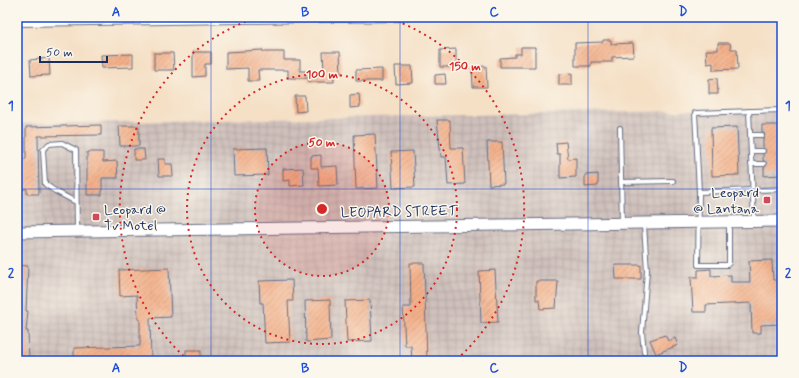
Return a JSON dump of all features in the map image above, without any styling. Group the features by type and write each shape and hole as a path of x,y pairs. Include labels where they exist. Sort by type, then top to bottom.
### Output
{"main road":[{"name":"LEOPARD STREET","path":"17,232 782,221"}],"street":[{"path":"17,22 405,17"}],"lane":[{"path":"729,222 729,263 727,265 698,265 699,192 695,113 782,110"},
{"path":"749,111 754,222"},
{"path":"620,128 622,224"},
{"path":"750,135 762,134"},
{"path":"76,202 45,184 43,150 49,144 62,143 76,150 77,231"},
{"path":"751,151 763,151"},
{"path":"751,164 764,164"},
{"path":"621,182 673,181"},
{"path":"699,192 782,189"},
{"path":"644,223 647,271 642,332 644,352"}],"shaded area":[{"path":"782,109 782,361 17,361 17,124"}],"building":[{"path":"603,40 611,40 611,44 633,43 634,56 612,57 612,62 591,62 591,66 575,66 575,43 603,42"},
{"path":"718,43 730,43 731,49 737,49 738,69 713,70 713,63 707,64 706,50 718,50"},
{"path":"521,47 535,47 535,67 500,67 500,58 515,57 515,54 521,54"},
{"path":"456,49 456,67 440,67 440,50"},
{"path":"263,50 263,52 284,52 284,60 300,60 300,71 324,71 323,52 340,52 341,74 334,74 334,82 309,82 309,78 288,78 288,70 258,70 259,81 248,81 248,68 226,69 226,52"},
{"path":"193,52 211,52 211,64 205,64 205,76 193,77"},
{"path":"154,53 173,53 174,70 154,70"},
{"path":"133,54 133,67 102,68 101,55"},
{"path":"49,58 50,75 31,76 30,60"},
{"path":"395,66 412,66 413,83 396,84"},
{"path":"486,66 487,87 473,87 472,67"},
{"path":"382,69 382,81 356,81 356,70"},
{"path":"572,73 572,85 559,85 559,74"},
{"path":"445,74 446,84 435,84 435,75"},
{"path":"717,78 718,94 709,94 709,79"},
{"path":"359,94 360,107 350,108 350,95"},
{"path":"295,96 305,96 306,111 296,112"},
{"path":"437,120 450,120 451,148 463,148 465,184 448,185 446,157 441,157"},
{"path":"101,125 101,135 38,136 39,194 27,194 27,189 17,189 17,159 26,159 26,127"},
{"path":"762,125 782,125 782,175 764,176 764,168 767,164 763,160 763,154 766,151 763,148 763,138 765,135 762,132"},
{"path":"119,126 139,126 139,146 120,146"},
{"path":"737,127 739,175 712,176 711,128"},
{"path":"375,134 378,188 356,189 354,135"},
{"path":"487,142 502,142 504,184 489,185"},
{"path":"566,142 568,159 576,158 576,177 560,178 560,154 557,154 556,143"},
{"path":"267,148 268,175 234,176 233,149"},
{"path":"134,149 144,149 145,160 134,160"},
{"path":"413,151 415,187 393,188 391,152"},
{"path":"87,152 103,152 103,162 117,161 118,178 102,178 102,195 87,195"},
{"path":"321,155 321,167 337,166 338,185 319,186 318,168 311,168 311,156"},
{"path":"158,159 165,159 165,164 172,164 173,176 159,176"},
{"path":"303,168 304,185 290,186 290,180 283,181 283,169"},
{"path":"598,174 598,186 585,187 585,175"},
{"path":"772,260 773,280 780,280 782,324 761,325 761,333 752,333 751,303 706,305 706,312 693,312 691,277 698,277 698,270 711,269 711,276 731,275 731,282 750,282 749,261"},
{"path":"410,263 424,263 427,361 412,361 411,346 405,346 403,307 411,307"},
{"path":"17,265 28,266 26,311 28,311 26,331 28,331 29,361 19,361 19,324 17,324 19,304 17,304"},
{"path":"615,265 641,265 641,279 616,279"},
{"path":"169,268 171,317 150,318 151,361 74,361 74,348 140,346 140,319 138,319 137,295 120,296 119,270"},
{"path":"495,270 498,322 481,323 479,271"},
{"path":"292,280 293,301 288,301 290,342 265,343 263,303 260,303 259,281"},
{"path":"536,281 558,281 556,308 540,309 539,300 536,300"},
{"path":"330,300 331,340 306,342 305,301"},
{"path":"370,300 372,341 347,342 345,301"},
{"path":"665,335 668,341 675,338 678,345 656,354 650,340"},
{"path":"186,350 201,350 201,361 186,361"}],"place":[{"name":"Leopard @ Lantana","path":"767,200"},
{"name":"Leopard @ Tv Motel","path":"96,217"}]}
